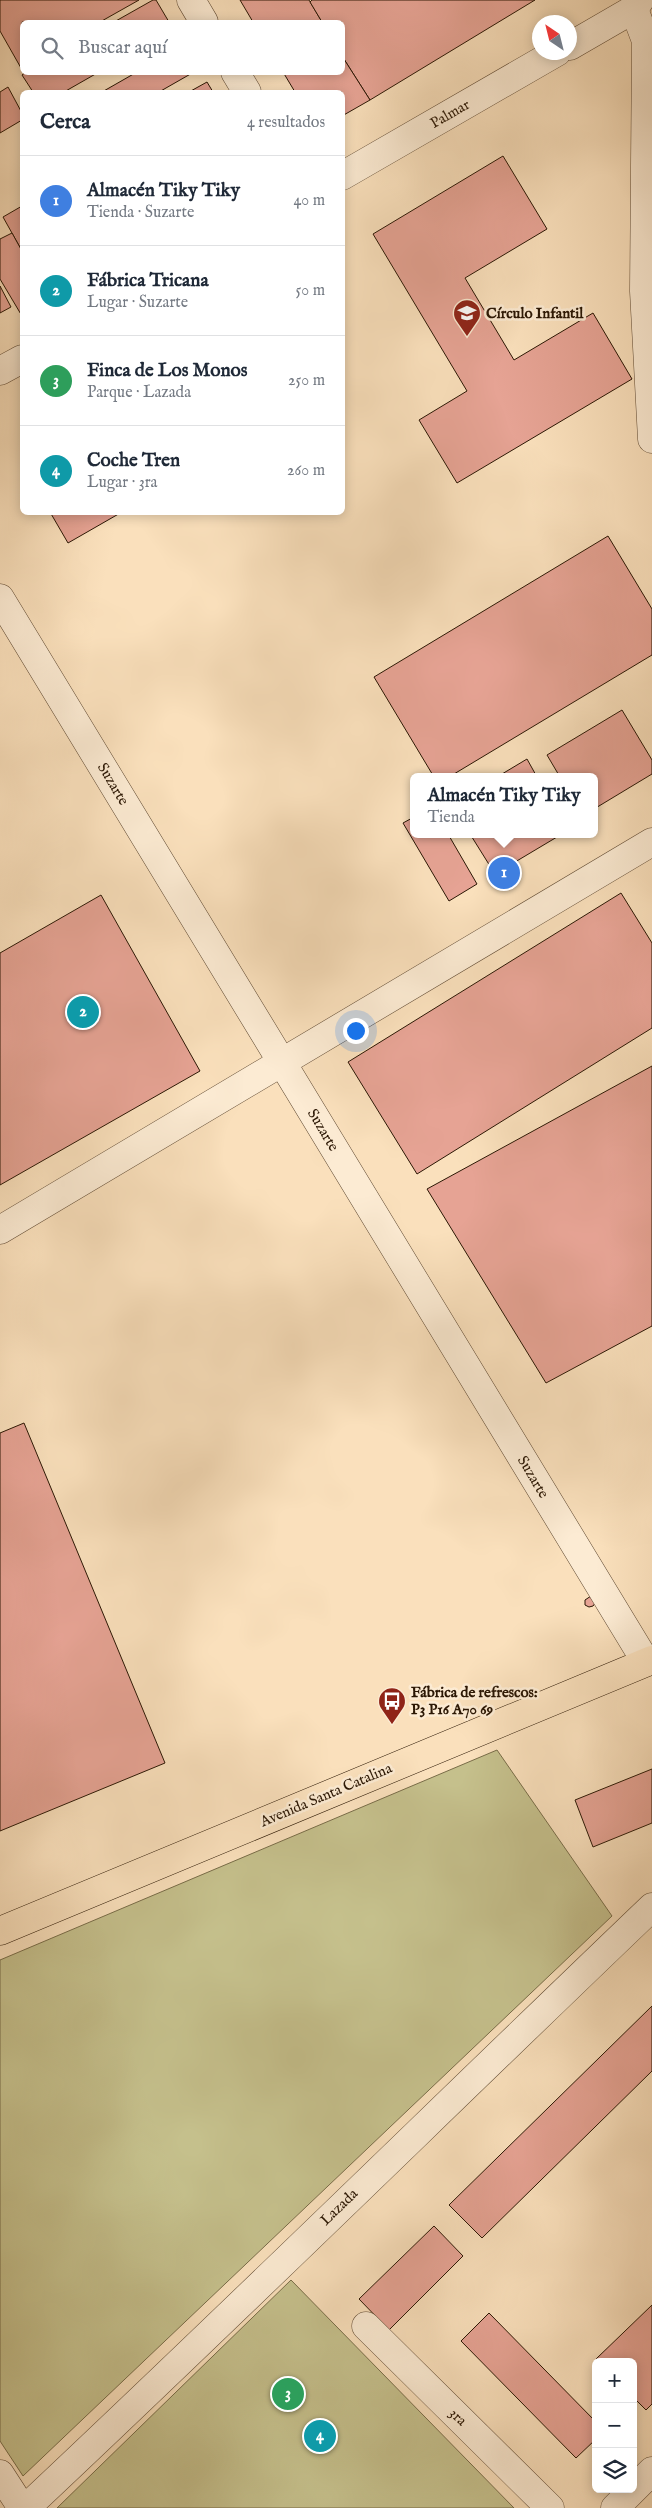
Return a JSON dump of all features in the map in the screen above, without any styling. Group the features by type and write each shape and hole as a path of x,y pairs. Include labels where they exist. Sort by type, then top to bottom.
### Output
{"main road":[{"name":"Avenida Santa Catalina","path":"0,1930 649,1661"}],"street":[{"path":"191,0 203,20"},
{"path":"577,42 637,4 646,41 644,291 652,439"},
{"name":"Palmar","path":"345,174 543,60"},
{"path":"236,75 246,90"},
{"path":"0,371 20,360"},
{"name":"Suzarte","path":"0,598 282,1064 649,1661"},
{"path":"0,1230 282,1064 652,842"},
{"name":"Lazada","path":"0,2474 24,2508 194,2350 293,2251 652,1907"},
{"name":"3ra","path":"366,2326 550,2508"},
{"path":"615,2508 652,2471"}],"shaded area":[{"path":"497,1750 612,1916 23,2476 0,2441 0,1960"},
{"path":"291,2280 514,2508 57,2508"}],"building":[{"path":"0,0 139,0 104,20 20,20 20,66 0,31"},
{"path":"156,0 168,20 118,20"},
{"path":"240,0 309,0 321,20 252,20"},
{"path":"312,0 535,0 370,100 345,61 345,20 321,20 310,2"},
{"path":"345,61 370,100 345,114 345,90 294,90 285,75 345,75"},
{"path":"22,75 94,75 68,90 32,90"},
{"path":"132,75 189,75 162,90 106,90"},
{"path":"207,82 212,90 193,90"},
{"path":"8,87 20,109 20,121 0,133 0,92"},
{"name":"Círculo Infantil","path":"503,156 547,229 465,278 514,360 593,313 632,379 457,483 419,420 467,391 373,234"},
{"path":"20,207 20,247 3,217"},
{"path":"12,233 20,247 20,313 0,279 0,239"},
{"path":"0,286 11,307 0,313"},
{"path":"52,515 117,515 68,543"},
{"path":"608,536 652,609 652,655 456,773 432,773 374,677"},
{"path":"622,710 652,760 652,774 598,807 598,773 558,773 547,755"},
{"path":"527,759 535,773 504,773"},
{"path":"410,819 410,835 403,823"},
{"path":"412,838 450,838 477,884 449,901"},
{"path":"472,838 555,838 495,874"},
{"path":"621,893 652,943 652,1028 417,1174 348,1062"},
{"path":"101,895 200,1071 0,1185 0,953"},
{"path":"652,1066 652,1326 546,1383 427,1189"},
{"path":"24,1423 165,1763 0,1831 0,1433"},
{"path":"591,1596 596,1602 593,1606 589,1607 585,1605 585,1600"},
{"path":"652,1769 652,1823 593,1847 575,1800"},
{"path":"652,2006 652,2071 482,2238 449,2205"},
{"path":"434,2226 463,2256 389,2330 359,2299"},
{"path":"652,2305 652,2404 646,2410 637,2401 637,2358 597,2358"},
{"path":"489,2313 592,2418 592,2443 576,2458 461,2341"}],"place":[{"name":"Círculo Infantil","path":"467,337"},
{"name":"Almacén Tiky Tiky","path":"504,873"},
{"name":"Fábrica Tricana","path":"83,1012"},
{"name":"Fábrica de refrescos: P3 P16 A70 69","path":"392,1725"},
{"name":"Finca de Los Monos","path":"288,2394"},
{"name":"Coche Tren","path":"320,2436"}]}
